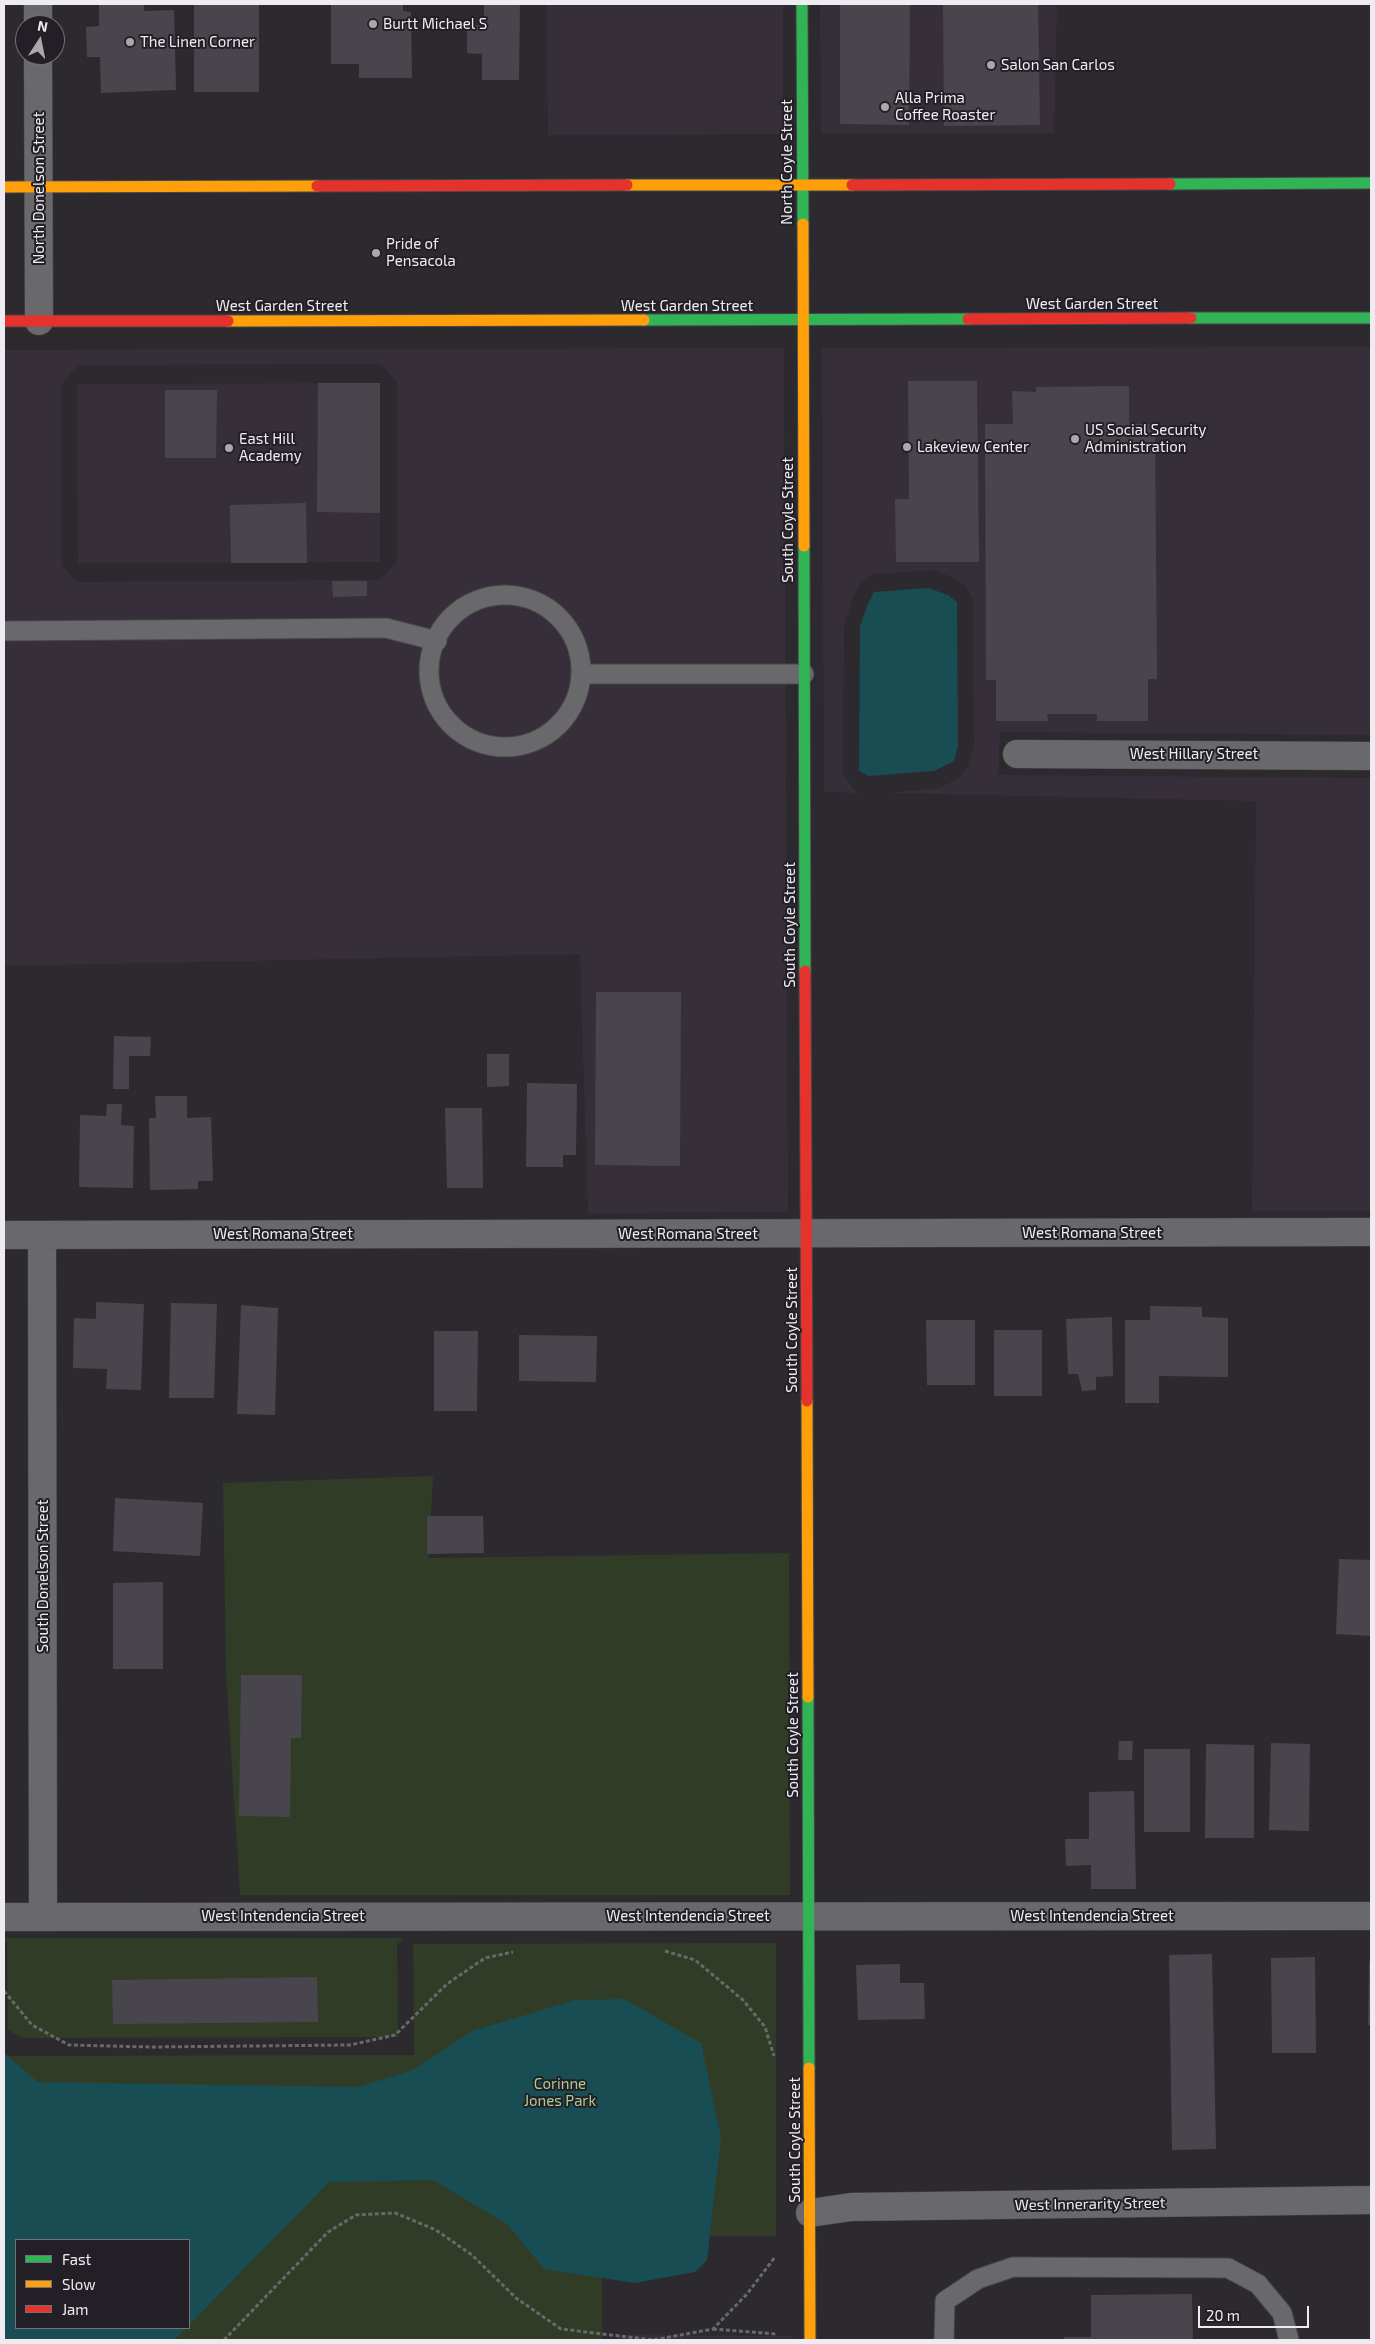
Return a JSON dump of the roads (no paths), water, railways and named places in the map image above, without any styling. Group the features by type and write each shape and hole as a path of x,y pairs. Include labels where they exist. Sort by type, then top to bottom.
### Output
{"main road":[{"name":"North Coyle Street","path":"802,4 803,320"},
{"path":"4,187 1371,183"},
{"name":"West Garden Street","path":"4,321 1371,318"},
{"name":"South Coyle Street","path":"803,320 810,2340"}],"street":[{"name":"North Donelson Street","path":"38,65 39,321"},
{"name":"West Hillary Street","path":"1017,754 1371,756"},
{"name":"West Romana Street","path":"4,1235 1371,1232"},
{"name":"South Donelson Street","path":"42,1235 44,1916"},
{"name":"West Intendencia Street","path":"4,1917 1371,1916"},
{"name":"West Innerarity Street","path":"810,2213 852,2207 1371,2200"}],"lane":[{"path":"506,595 530,600 551,611 568,628 579,650 582,674 577,699 563,721 543,738 518,747 493,747 468,738 448,722 434,699 429,674 432,648 436,641 444,627 461,610 482,599 506,595"},
{"path":"4,631 386,628 436,641"},
{"path":"582,674 804,674"},
{"path":"944,2340 946,2302 978,2279 1013,2267 1228,2268 1258,2284 1282,2313 1289,2340"}],"water":[{"path":"928,588 948,595 957,602 958,746 954,761 934,771 869,776 859,771 860,626 874,592"},
{"path":"624,1999 701,2043 721,2137 707,2260 695,2272 635,2283 544,2269 507,2224 433,2180 329,2182 190,2324 190,2239 15,2239 15,2329 185,2329 174,2340 4,2340 4,2053 38,2082 358,2087 413,2070 472,2031 575,2000"}],"place":[{"name":"Burtt Michael S","path":"373,24"},
{"name":"The Linen Corner","path":"130,42"},
{"name":"Salon San Carlos","path":"991,65"},
{"name":"Alla Prima Coffee Roaster","path":"885,107"},
{"name":"Pride of Pensacola","path":"376,253"},
{"name":"US Social Security Administration","path":"1075,439"},
{"name":"Lakeview Center","path":"907,447"},
{"name":"East Hill Academy","path":"229,448"}],"park label":[{"name":"Corinne Jones Park","path":"560,2092"}]}
